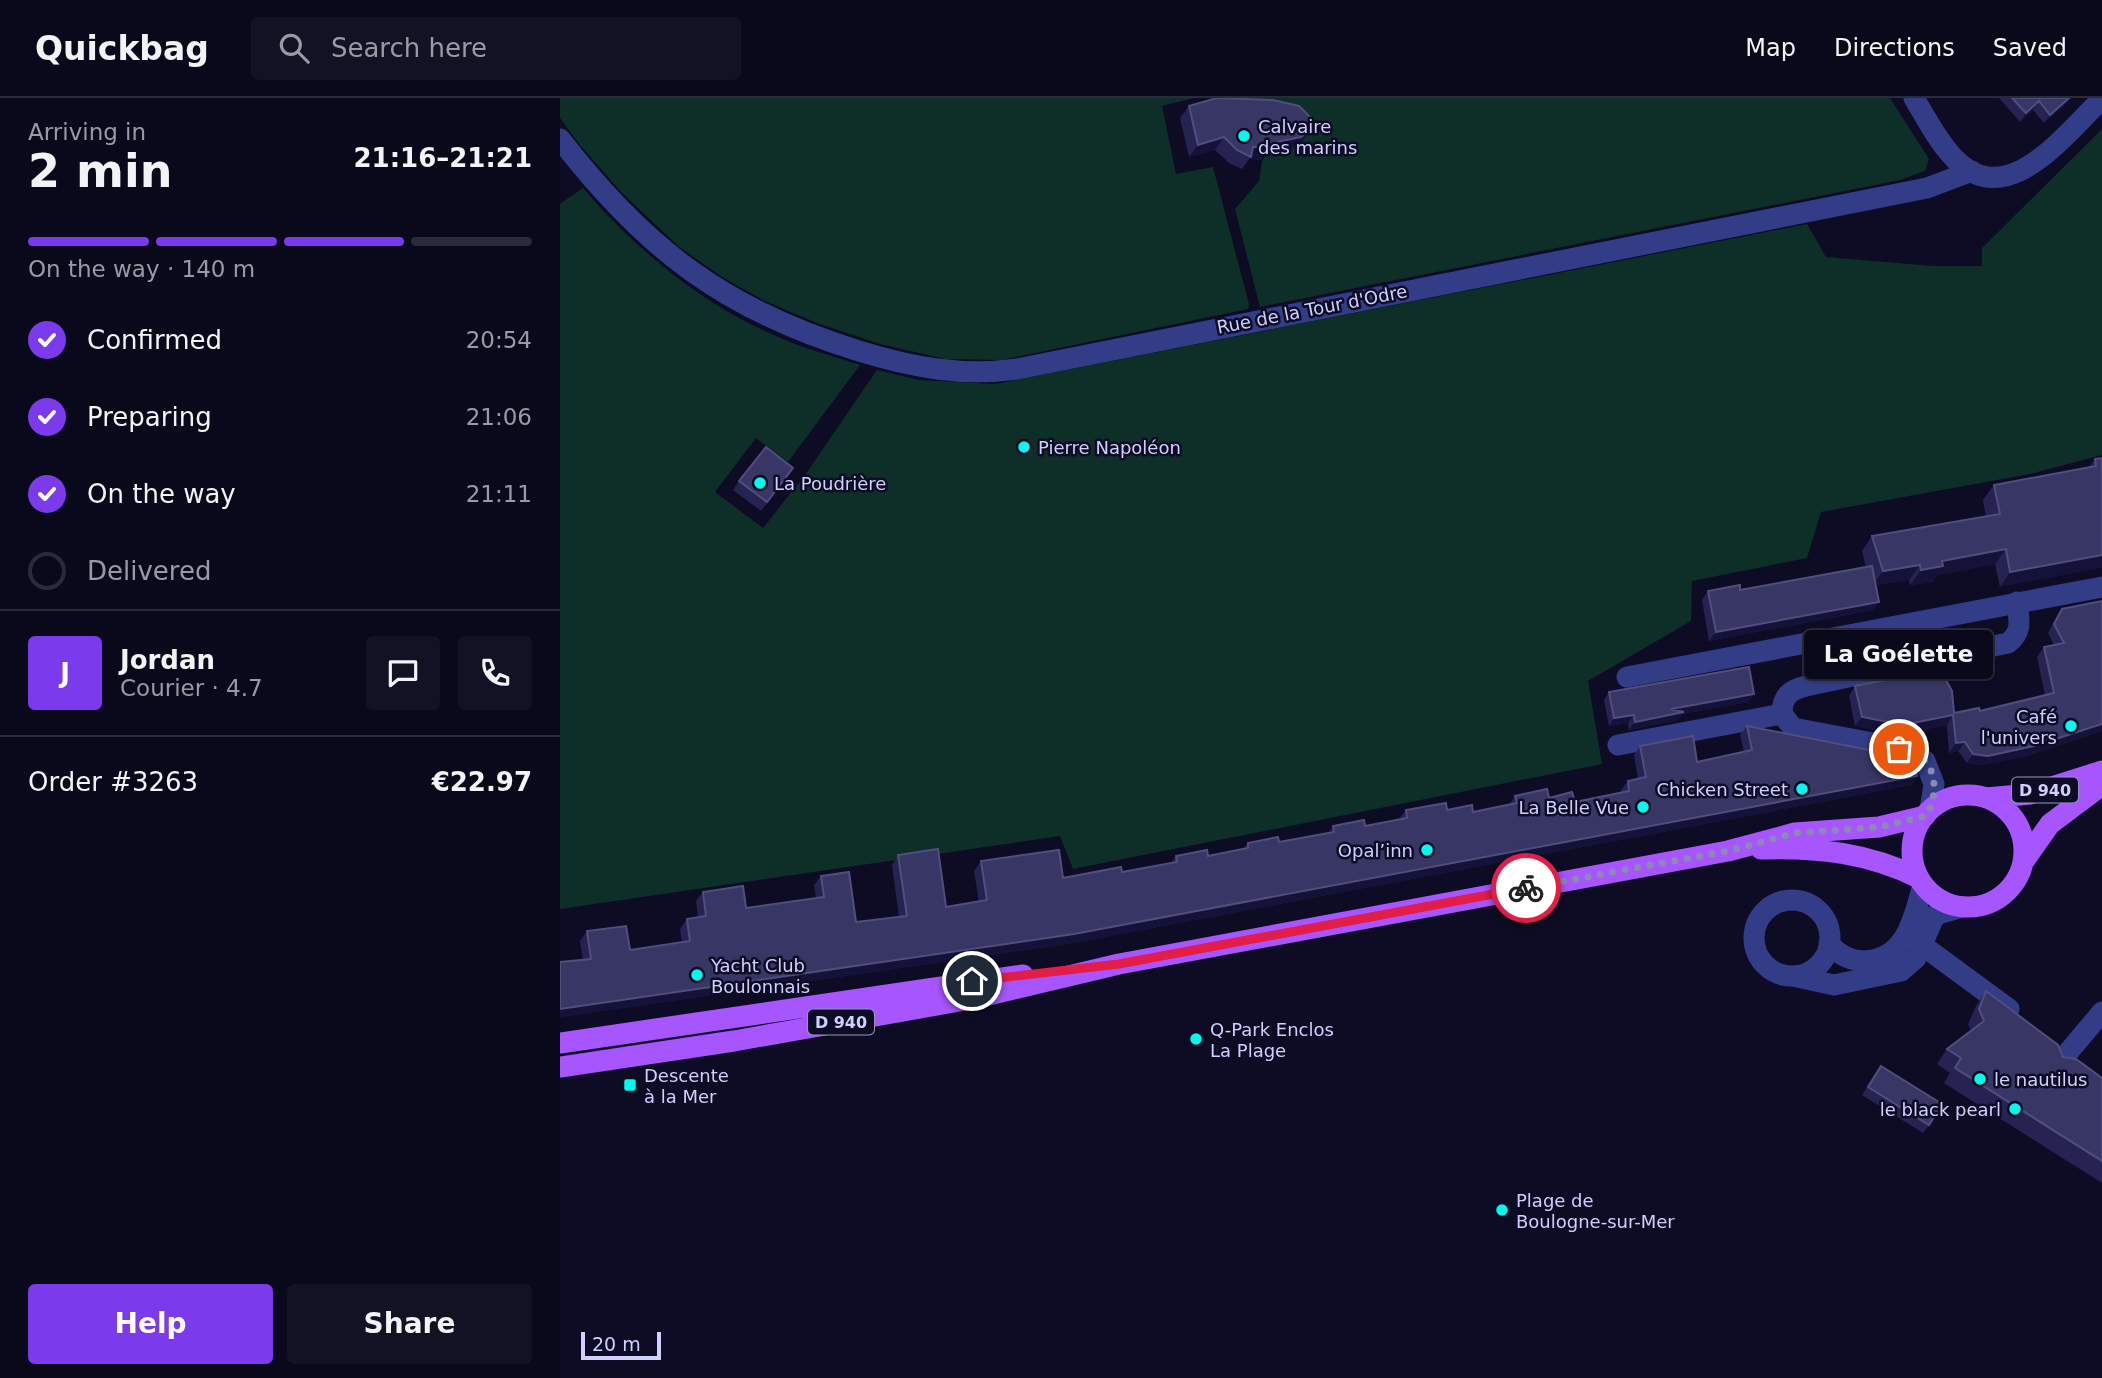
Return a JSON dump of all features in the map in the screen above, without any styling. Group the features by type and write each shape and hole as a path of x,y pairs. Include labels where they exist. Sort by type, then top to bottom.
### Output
{"main road":[{"name":"D 940","path":"1985,798 2041,792 2102,771"},
{"name":"D 940","path":"2023,863 2050,824 2102,785"},
{"path":"1956,797 1985,798 2005,810 2017,823 2023,839 2023,863 2013,884 2001,896 1986,904 1963,907 1943,901 1921,882 1913,863 1912,846 1927,813 1956,797"},
{"name":"D 940","path":"560,1067 734,1041 976,998 1119,964 1728,851 1795,833 1880,827 1927,813"},
{"name":"D 940","path":"1728,851 1840,852 1875,859 1921,882"},
{"name":"D 940","path":"560,1043 807,1008 972,981 1119,964"}],"street":[{"path":"1914,98 1947,150 1972,171"},
{"name":"Rue de la Tour d'Odre","path":"560,139 594,180 666,253 697,278 746,307 799,331 851,349 920,367 962,372 1017,369 1927,188 1972,171 1992,178 2015,175 2025,170 2102,99"},
{"path":"1627,677 2102,587"},
{"path":"1927,813 1933,778 1928,765 1920,757 1889,746 1800,731 1788,725 1782,714 1784,698 1797,688 2008,643 2018,633 2020,626 2017,602"},
{"path":"1618,745 1782,714"},
{"path":"1793,976 1817,966 1825,956 1829,943 1827,924 1810,904 1784,901 1766,910 1755,928 1756,949 1762,961 1773,970 1793,976 1834,985 1894,972 1912,963 1921,882"},
{"path":"1829,943 1839,955 1859,962 1914,939 1935,915 1963,907"},
{"path":"1914,939 2019,1017"},
{"path":"2060,1062 2102,1012"}],"green space":[{"path":"560,98 1194,98 1162,106 1176,174 1213,167 1249,304 1248,309 1001,360 945,359 880,344 817,323 765,301 722,277 678,246 622,193 579,144 560,118"},
{"path":"1248,98 1890,98 1929,159 1925,171 1900,180 1260,307 1235,209 1259,181 1263,154 1292,149 1253,112"},
{"path":"2102,129 2102,455 2030,474 1821,512 1807,558 1692,581 1691,621 1588,681 1602,764 1073,869 1060,836 560,909 560,204 583,188 626,234 674,276 700,294 754,326 783,339 860,365 788,462 756,438 715,492 763,528 805,475 877,370 919,380 995,384 1807,224 1826,257 1933,266 1982,266 1982,248"}],"building":[{"name":"Calvaire des marins","path":"1217,98 1273,100 1299,106 1313,120 1310,130 1301,137 1272,143 1272,147 1253,147 1251,157 1237,150 1224,137 1198,145 1189,106"},
{"path":"2012,98 2069,98 2050,115 2039,101 2026,113"},
{"name":"La Poudrière","path":"766,447 793,468 767,502 739,481"},
{"path":"2102,458 2102,555 2010,572 2006,549 1942,561 1943,566 1921,570 1920,565 1883,571 1872,536 2000,514 1994,485 2096,466 2095,459"},
{"path":"1872,566 1879,602 1716,632 1708,591 1740,585 1740,590"},
{"path":"2102,601 2102,724 2034,746 1988,756 1973,754 1965,742 1956,743 1953,715 1903,725 1862,717 1855,686 1940,669 1952,691 1954,713 1979,708 1980,711 2054,693 2044,647 2064,643 2054,624 2062,609"},
{"path":"1749,667 1754,694 1671,709 1684,712 1635,722 1634,715 1614,718 1609,692"},
{"path":"1747,726 1915,759 1917,776 1074,934 560,1009 560,962 591,959 587,931 626,926 630,950 690,941 687,919 706,916 703,892 743,886 746,908 824,897 821,876 849,872 856,922 907,916 898,855 938,849 946,907 987,900 981,861 1059,850 1063,878 1121,867 1122,872 1177,862 1176,856 1207,850 1208,856 1248,848 1248,843 1278,837 1279,842 1334,832 1333,826 1364,820 1365,826 1407,818 1406,810 1446,803 1447,810 1472,805 1473,812 1517,803 1515,796 1547,789 1549,798 1572,792 1575,802 1629,791 1628,781 1646,777 1640,746 1693,736 1697,762 1752,750"},
{"path":"1986,991 2058,1045 2063,1057 2076,1059 2102,1078 2102,1161 1955,1068 1961,1058 1947,1049 1984,1021 1979,1009"},
{"path":"1881,1066 1942,1104 1929,1125 1868,1087"}],"way so far":[{"path":"1526,888 1728,851 1795,833 1880,827 1925,816 1930,810 1933,797 1931,771 1920,757 1899,749"}],"place":[{"name":"Calvaire des marins","path":"1244,136"},
{"name":"Pierre Napoléon","path":"1024,447"},
{"name":"La Poudrière","path":"760,483"},
{"name":"Café l'univers","path":"2071,726"},
{"name":"La Goélette","path":"1899,749"},
{"name":"Chicken Street","path":"1802,789"},
{"name":"La Belle Vue","path":"1643,807"},
{"name":"Opal’inn","path":"1427,850"},
{"name":"Yacht Club Boulonnais","path":"697,975"},
{"name":"Q-Park Enclos La Plage","path":"1196,1039"},
{"name":"le nautilus","path":"1980,1079"},
{"name":"Descente à la Mer","path":"630,1085"},
{"name":"le black pearl","path":"2015,1109"},
{"name":"Plage de Boulogne-sur-Mer","path":"1502,1210"}],"route":[{"path":"972,981 1119,964 1526,888"}]}
